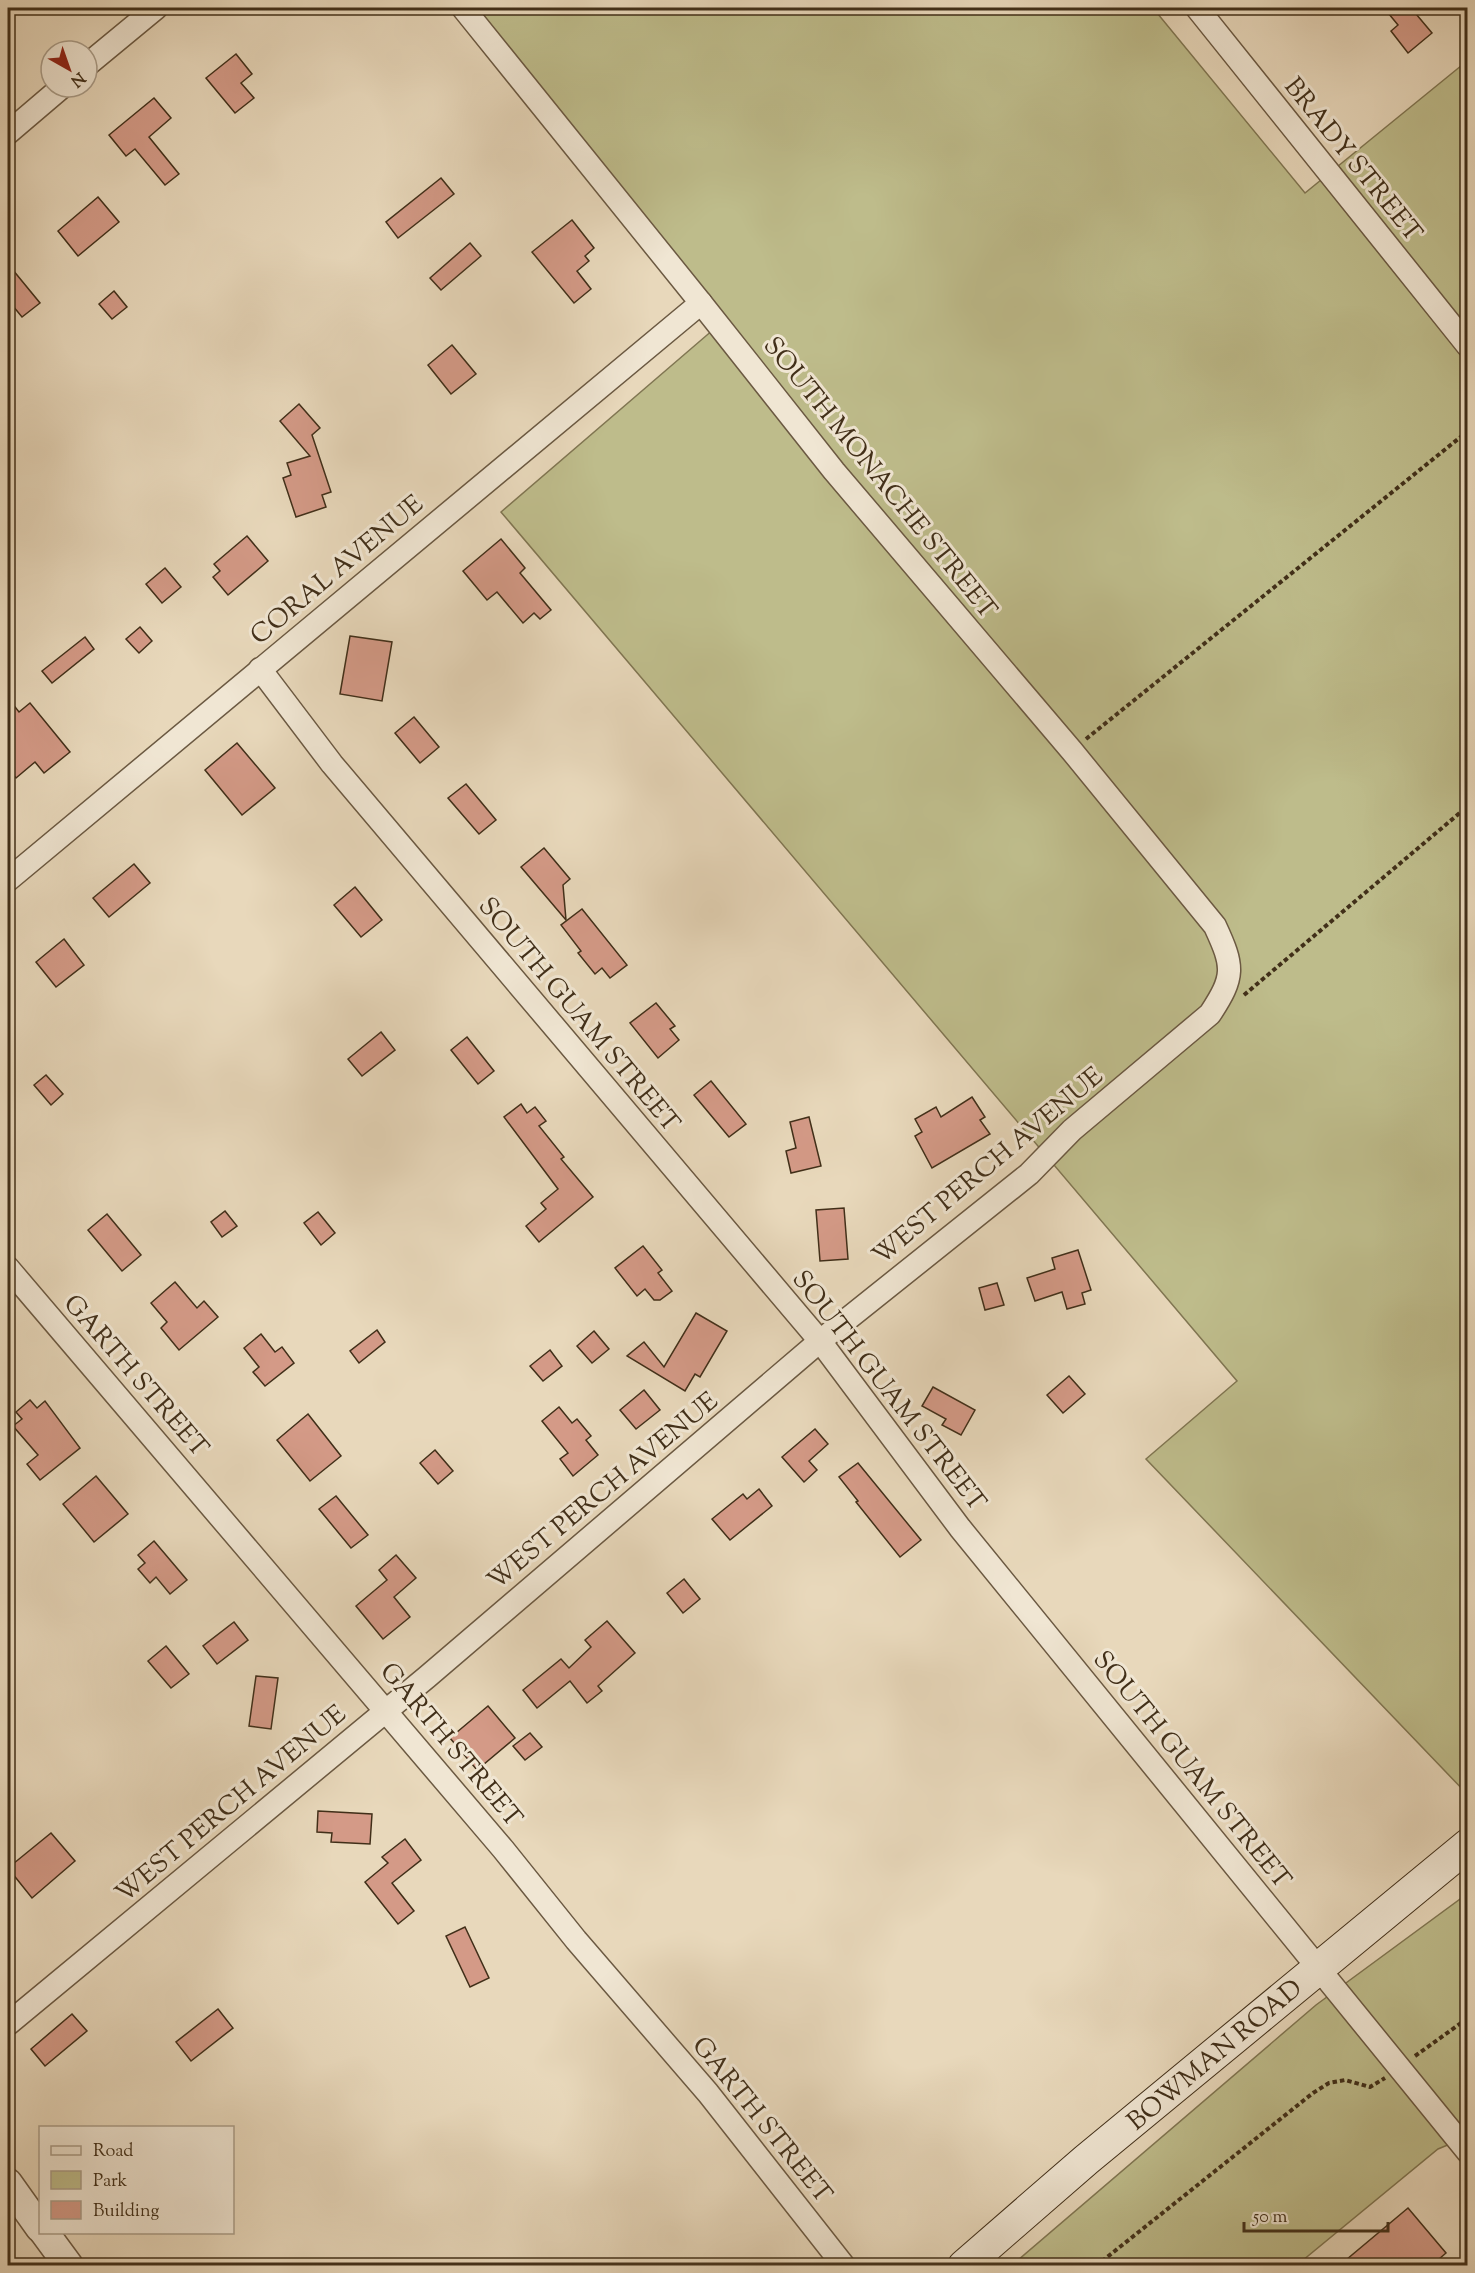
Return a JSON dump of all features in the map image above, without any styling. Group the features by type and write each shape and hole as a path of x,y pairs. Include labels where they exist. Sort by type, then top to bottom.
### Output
{"main road":[{"name":"BOWMAN ROAD","path":"964,2265 1086,2160 1467,1845"}],"street":[{"path":"99,56 156,8"},
{"name":"SOUTH MONACHE STREET","path":"463,8 834,471 1072,751 1215,926 1227,954 1232,995"},
{"name":"BRADY STREET","path":"1197,8 1467,346"},
{"path":"8,133 48,99"},
{"name":"CORAL AVENUE","path":"8,880 701,303"},
{"name":"SOUTH GUAM STREET","path":"260,669 339,773 820,1341 960,1528 1467,2152"},
{"name":"WEST PERCH AVENUE","path":"8,2024 387,1710 820,1341 1029,1174 1072,1130 1232,995"},
{"name":"GARTH STREET","path":"8,1268 504,1849 584,1949 708,2093 844,2265"},
{"path":"8,2183 39,2227"},
{"path":"46,2234 69,2265"}],"path":[{"path":"1072,751 1467,431"},
{"path":"1232,995 1467,806"},
{"path":"1096,2265 1313,2093 1329,2084 1345,2080 1370,2086 1399,2068 1467,2018"}],"green space":[{"path":"454,8 1153,8 1305,193 1467,61 1467,1794 1146,1459 1237,1381 501,512 721,323"},
{"path":"1467,1894 1467,2137 1438,2149 1297,2265 1011,2266 1316,2005"}],"building":[{"path":"1384,8 1411,8 1432,33 1408,53 1391,31 1398,25"},
{"path":"236,54 252,74 241,83 254,98 235,113 206,78"},
{"path":"154,98 171,118 149,137 179,174 165,185 135,149 126,156 109,135"},
{"path":"441,178 454,194 398,238 386,222"},
{"path":"98,197 119,222 78,256 58,231"},
{"path":"572,220 594,248 585,256 589,261 577,271 591,289 574,303 532,252"},
{"path":"470,243 481,256 441,290 430,278"},
{"path":"8,264 40,303 22,317 8,300"},
{"path":"114,291 127,307 112,319 99,304"},
{"path":"452,345 476,374 451,394 428,365"},
{"path":"299,404 320,428 312,435 331,492 322,495 326,507 296,517 283,478 291,475 287,463 310,456 280,421"},
{"path":"247,536 268,561 228,595 213,577 220,571 214,564"},
{"path":"501,539 525,568 520,573 551,610 540,619 534,613 523,623 497,592 487,600 463,571"},
{"path":"165,568 181,587 162,603 146,584"},
{"path":"140,627 152,641 139,653 126,639"},
{"path":"350,636 392,642 382,701 340,694"},
{"path":"85,637 94,649 52,683 42,671"},
{"path":"8,698 19,712 30,703 70,752 44,773 35,762 16,778 8,768"},
{"path":"414,717 439,747 420,763 395,733"},
{"path":"237,743 275,788 242,815 205,770"},
{"path":"466,784 496,820 479,834 448,798"},
{"path":"544,848 570,879 563,885 566,920 521,867"},
{"path":"134,864 150,883 109,917 93,898"},
{"path":"355,887 382,920 361,937 334,905"},
{"path":"582,909 627,965 610,978 602,968 595,974 578,953 581,951 561,925"},
{"path":"64,939 84,965 56,987 36,962"},
{"path":"656,1003 675,1026 670,1029 679,1040 658,1058 630,1023"},
{"path":"381,1032 395,1050 362,1076 348,1059"},
{"path":"467,1037 494,1071 478,1084 451,1050"},
{"path":"46,1075 63,1094 51,1105 34,1085"},
{"path":"711,1081 746,1124 729,1137 694,1095"},
{"path":"972,1097 985,1117 980,1120 990,1134 932,1168 915,1136 922,1132 915,1119 936,1107 941,1117"},
{"path":"521,1104 527,1113 535,1107 546,1121 539,1126 564,1157 561,1159 593,1197 539,1242 526,1226 546,1209 541,1203 558,1189 504,1117"},
{"path":"809,1117 821,1166 791,1173 786,1151 796,1148 790,1122"},
{"path":"844,1208 848,1259 820,1261 816,1210"},
{"path":"225,1211 237,1226 222,1237 211,1222"},
{"path":"318,1212 335,1233 321,1245 304,1223"},
{"path":"107,1214 141,1255 122,1271 88,1230"},
{"path":"643,1246 662,1270 658,1273 672,1291 660,1300 654,1300 645,1289 637,1296 615,1268"},
{"path":"1078,1250 1091,1290 1082,1293 1085,1304 1067,1309 1062,1292 1035,1301 1027,1278 1055,1269 1052,1258"},
{"path":"175,1282 197,1308 204,1301 218,1317 179,1350 161,1328 167,1322 151,1303"},
{"path":"997,1283 1004,1305 985,1310 979,1288"},
{"path":"696,1313 727,1331 700,1377 695,1374 685,1391 627,1356 644,1342 664,1367"},
{"path":"377,1330 385,1342 359,1363 350,1351"},
{"path":"594,1331 609,1349 592,1363 577,1346"},
{"path":"261,1334 275,1352 282,1347 294,1363 265,1386 253,1372 259,1367 244,1348"},
{"path":"550,1350 562,1366 543,1381 530,1366"},
{"path":"1069,1376 1085,1394 1063,1413 1047,1395"},
{"path":"933,1387 975,1410 961,1435 942,1425 946,1419 922,1406"},
{"path":"644,1390 660,1410 636,1429 620,1410"},
{"path":"30,1400 37,1408 45,1401 80,1448 40,1480 27,1464 38,1455 13,1426 22,1419 16,1412"},
{"path":"559,1407 572,1423 577,1419 591,1436 586,1440 598,1455 573,1476 560,1459 568,1453 542,1421"},
{"path":"308,1414 341,1456 310,1481 277,1440"},
{"path":"815,1429 828,1444 809,1461 817,1470 804,1482 782,1457"},
{"path":"435,1450 453,1471 438,1484 420,1463"},
{"path":"858,1463 921,1540 900,1557 839,1477"},
{"path":"96,1476 128,1514 94,1542 63,1504"},
{"path":"759,1489 772,1506 730,1540 712,1519 743,1494 747,1499"},
{"path":"336,1496 368,1535 351,1548 319,1509"},
{"path":"154,1541 187,1580 170,1594 156,1577 150,1583 138,1569 145,1563 138,1555"},
{"path":"396,1555 416,1578 394,1597 410,1617 383,1639 356,1606 387,1580 379,1570"},
{"path":"684,1579 700,1599 683,1613 667,1593"},
{"path":"607,1621 635,1653 598,1686 602,1691 587,1703 570,1681 537,1708 523,1690 561,1659 569,1668 591,1647 585,1640"},
{"path":"234,1622 248,1640 217,1664 203,1646"},
{"path":"166,1646 189,1674 171,1688 148,1661"},
{"path":"256,1676 278,1678 271,1729 249,1726"},
{"path":"488,1706 515,1738 477,1770 450,1738"},
{"path":"530,1733 542,1747 525,1760 513,1746"},
{"path":"318,1811 372,1814 370,1844 331,1842 332,1833 317,1832"},
{"path":"51,1833 75,1861 32,1898 8,1868"},
{"path":"405,1839 421,1860 392,1883 414,1911 398,1924 365,1882 388,1863 382,1857"},
{"path":"465,1927 489,1978 470,1987 446,1936"},
{"path":"218,2009 233,2028 191,2061 176,2042"},
{"path":"72,2014 87,2031 45,2066 31,2049"},
{"path":"1408,2208 1446,2253 1432,2265 1340,2265"}]}
